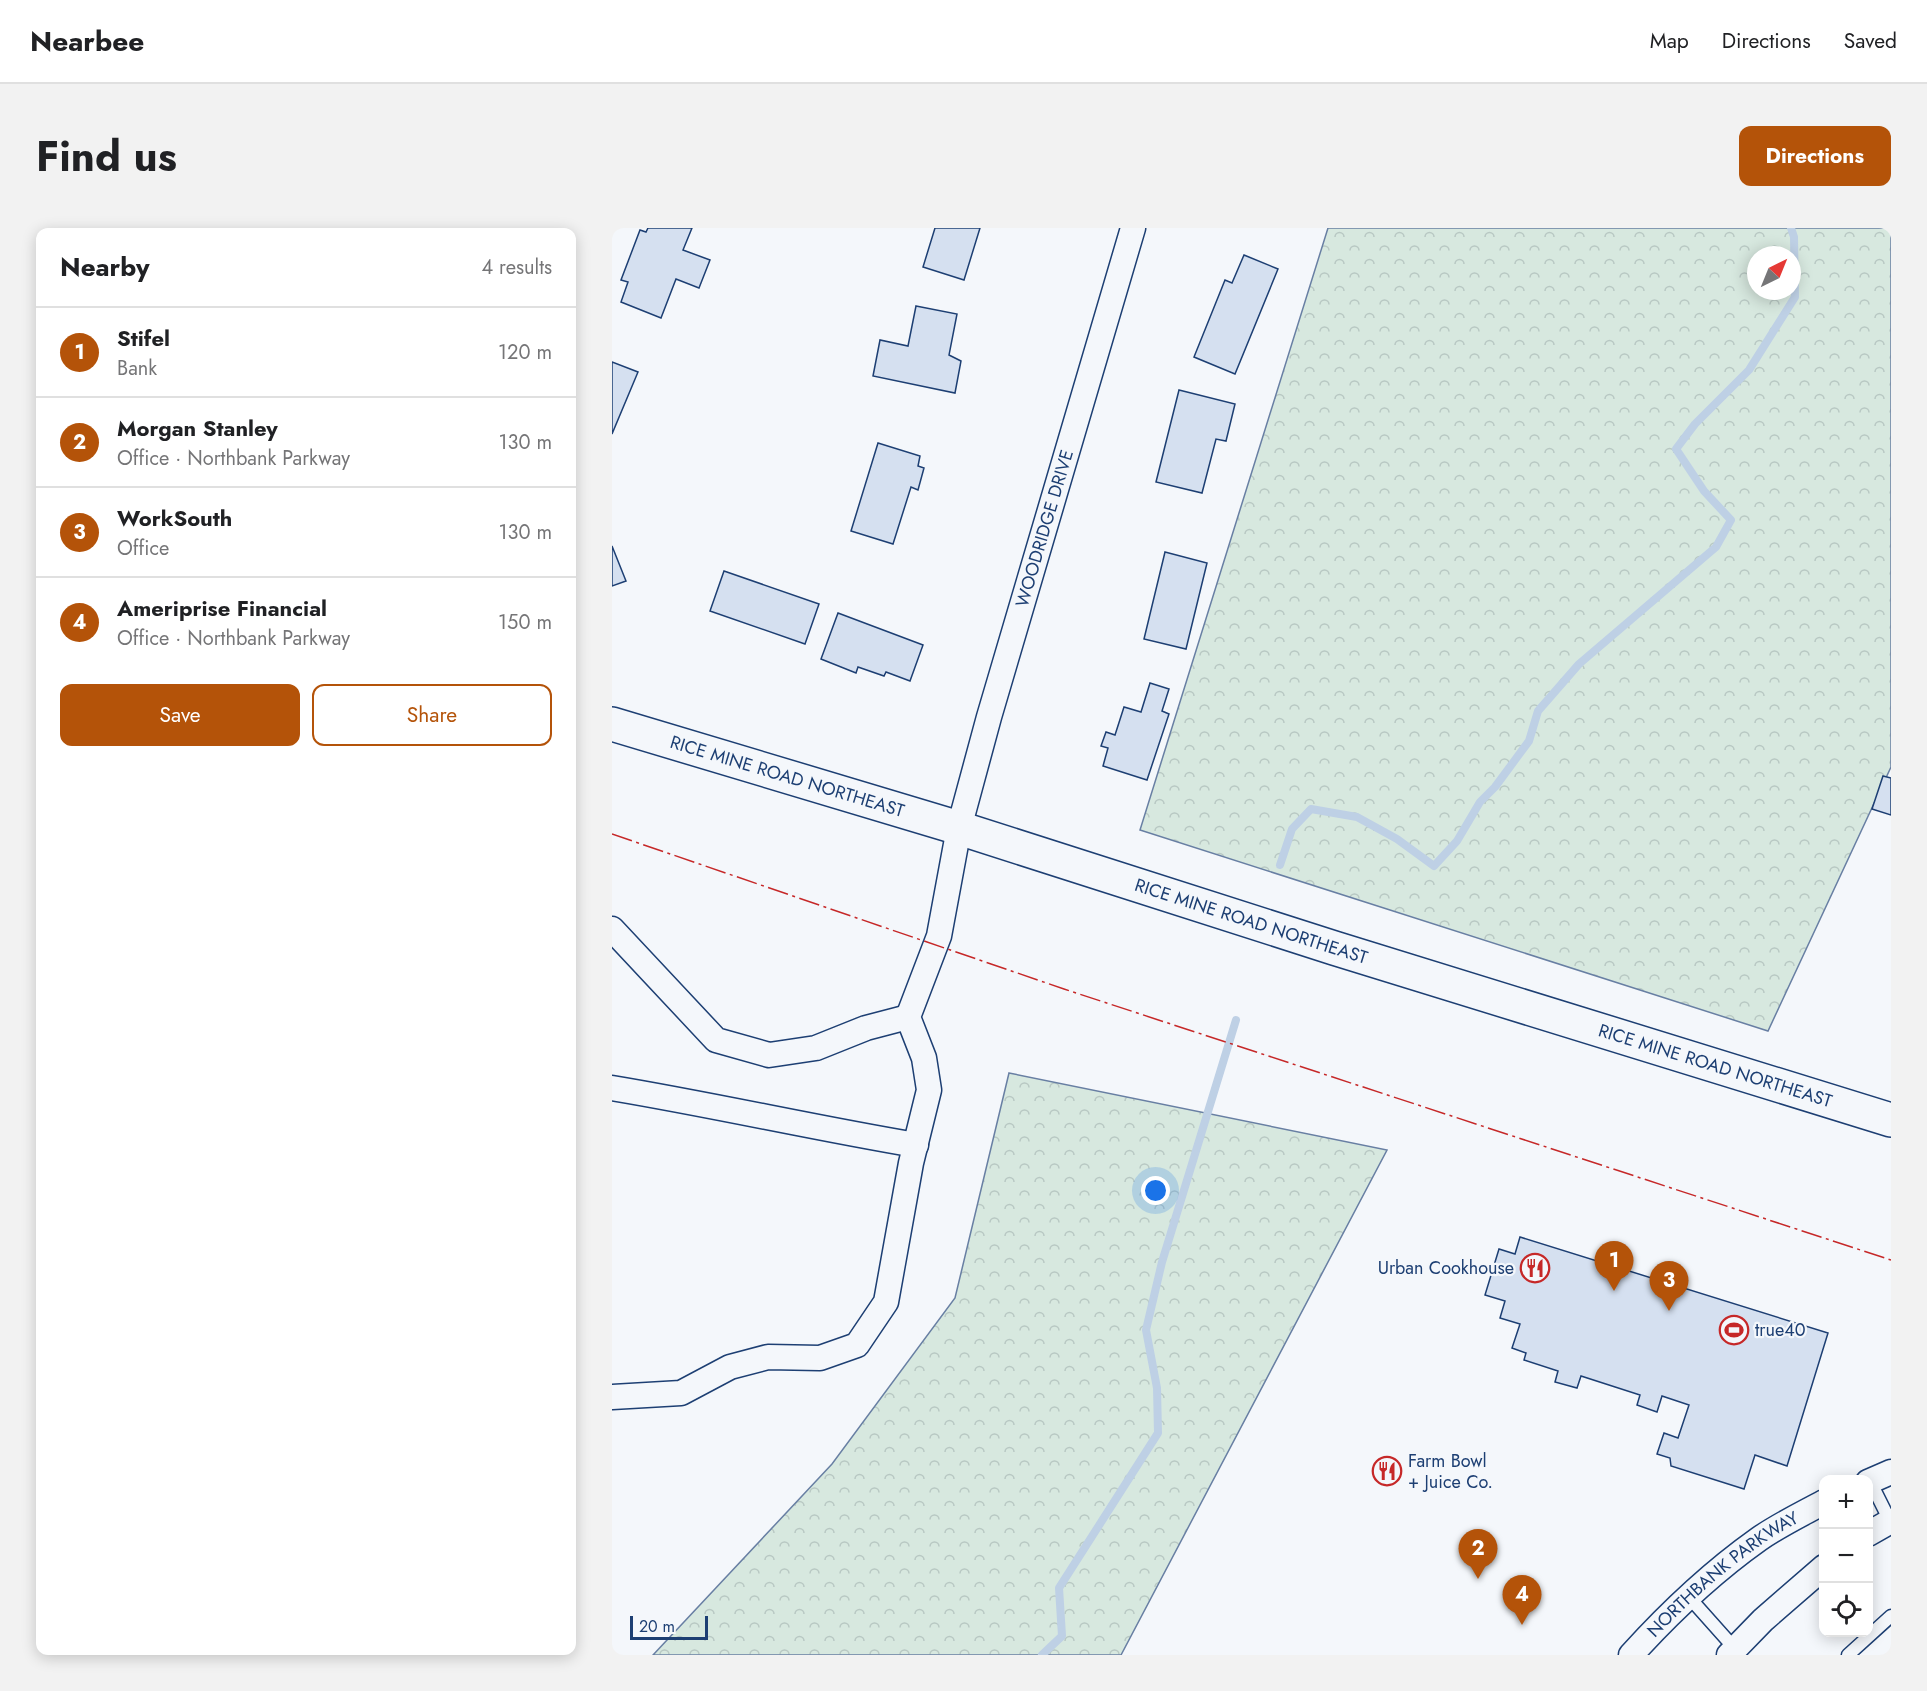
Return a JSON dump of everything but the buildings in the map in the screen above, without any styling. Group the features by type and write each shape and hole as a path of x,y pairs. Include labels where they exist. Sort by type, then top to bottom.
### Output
{"main road":[{"name":"RICE MINE ROAD NORTHEAST","path":"612,724 959,828 1334,948 1891,1120"}],"street":[{"name":"WOODRIDGE DRIVE","path":"909,1017 939,936 959,828 1133,228"},
{"path":"612,929 716,1040 769,1055 816,1048 866,1028 909,1017 924,1058 929,1090 911,1163 886,1302 857,1345 820,1358 768,1357 730,1367 681,1393 612,1397"},
{"path":"612,1088 916,1145"},
{"name":"NORTHBANK PARKWAY","path":"1631,1655 1688,1596 1760,1538 1819,1505"},
{"path":"1873,1532 1891,1522"},
{"path":"1735,1653 1763,1620 1819,1571"}],"lane":[{"path":"1876,1478 1891,1522"},
{"path":"1688,1596 1735,1653"},
{"path":"1848,1655 1891,1616"}],"green space":[{"path":"1328,228 1891,228 1891,767 1768,1031 1140,830"},
{"path":"1009,1073 1387,1150 1121,1655 653,1655 832,1464 955,1298"}],"waterway":[{"path":"1280,865 1292,829 1311,809 1357,817 1397,839 1434,866 1457,841 1480,802 1495,787 1529,741 1538,711 1579,664 1716,547 1731,520 1704,491 1676,449 1695,424 1749,370 1795,297 1794,237 1791,228"},
{"path":"1042,1655 1062,1636 1059,1588 1158,1433 1157,1388 1146,1330 1162,1262 1236,1020"}],"power":[{"path":"612,834 1064,989 1891,1260"}],"place":[{"name":"Urban Cookhouse","path":"1535,1268"},
{"name":"Stifel","path":"1614,1291"},
{"name":"WorkSouth","path":"1669,1311"},
{"name":"true40","path":"1734,1330"},
{"name":"Farm Bowl + Juice Co.","path":"1387,1471"},
{"name":"Morgan Stanley","path":"1478,1579"},
{"name":"Ameriprise Financial","path":"1522,1625"}]}
